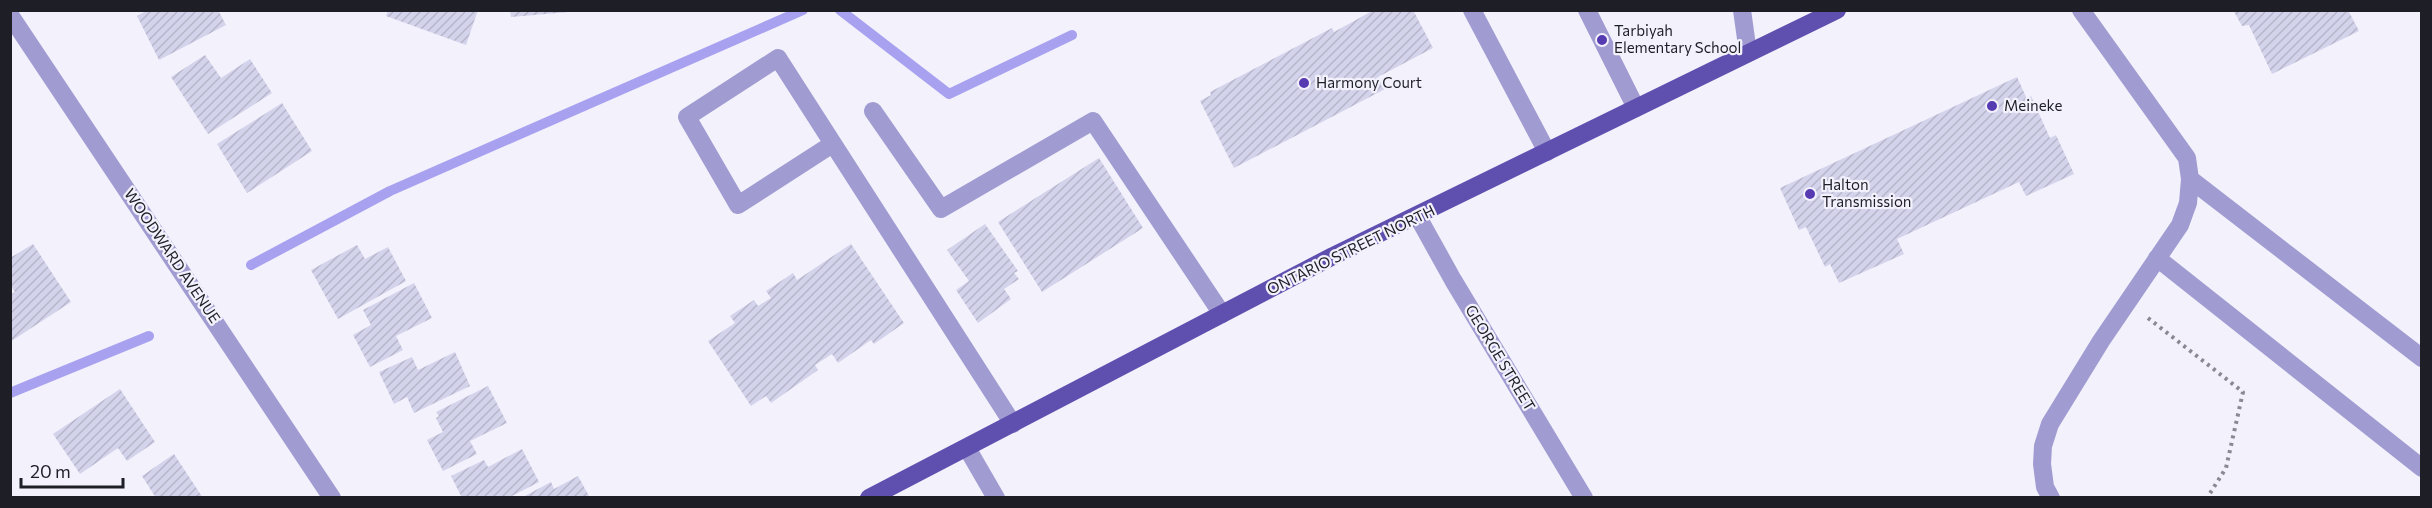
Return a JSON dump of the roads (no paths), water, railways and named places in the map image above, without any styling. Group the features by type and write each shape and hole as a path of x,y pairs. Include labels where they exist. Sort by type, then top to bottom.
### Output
{"main road":[{"name":"ONTARIO STREET NORTH","path":"869,498 1333,256 1418,217 1837,10"}],"street":[{"path":"1472,10 1547,152"},
{"path":"1587,10 1636,108"},
{"path":"1742,10 1748,53"},
{"path":"2051,498 2045,487 2042,465 2043,446 2050,424 2180,225 2188,203 2190,179 2187,158 2081,10"},
{"name":"WOODWARD AVENUE","path":"10,15 332,498"},
{"path":"831,145 738,205 687,117 778,58 831,145 1013,424"},
{"path":"873,111 941,209 1092,121 1222,314"},
{"path":"2190,179 2421,358"},
{"name":"GEORGE STREET","path":"1418,217 1459,290 1584,498"},
{"path":"2157,258 2421,468"},
{"path":"967,448 996,498"}],"waterway":[{"path":"251,265 390,191 803,10"},
{"path":"840,10 949,94 1072,35"},
{"path":"10,393 149,336"}],"place":[{"name":"Tarbiyah Elementary School","path":"1602,40"},
{"name":"Harmony Court","path":"1304,83"},
{"name":"Meineke","path":"1992,106"},
{"name":"Halton Transmission","path":"1810,194"}]}
